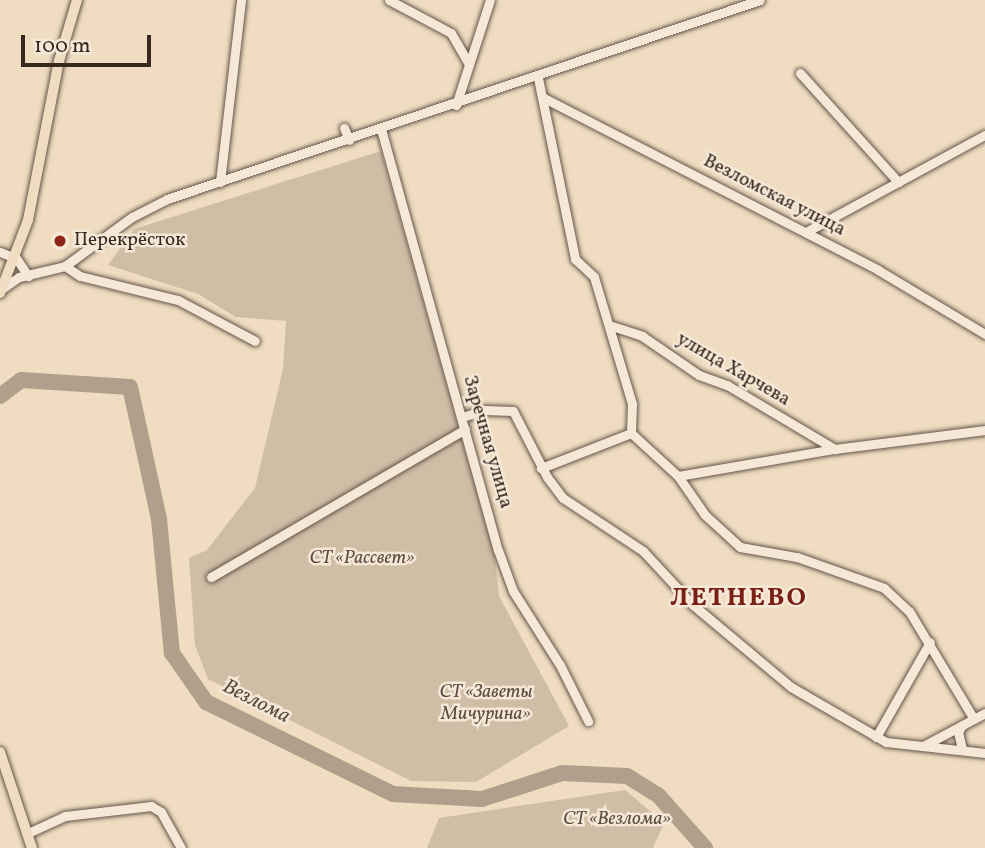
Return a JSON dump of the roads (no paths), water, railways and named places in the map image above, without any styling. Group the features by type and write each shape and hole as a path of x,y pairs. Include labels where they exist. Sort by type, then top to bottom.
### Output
{"main road":[{"path":"2,291 16,258 77,0"},
{"path":"0,752 32,848"}],"street":[{"path":"220,182 242,0"},
{"path":"390,0 451,33 468,64"},
{"path":"456,105 490,0"},
{"path":"2,291 28,276 65,266 147,208 719,18 740,2 761,0"},
{"path":"800,73 898,182"},
{"path":"538,78 575,259 594,278 612,326 632,404 631,433 678,476 705,515 740,547 797,557 884,588 909,611 974,719"},
{"name":"Везломская улица","path":"542,97 806,232 985,334"},
{"path":"344,128 349,140"},
{"name":"Заречная улица","path":"381,129 513,591 560,665 588,721"},
{"path":"806,232 985,135"},
{"path":"0,252 16,258 28,276"},
{"path":"65,266 80,276 178,300 255,341"},
{"name":"улица Харчева","path":"612,326 642,336 699,375 727,385 835,449"},
{"path":"462,417 485,410 513,411 541,468 563,498 643,551 693,605 770,673 876,737 985,753"},
{"path":"211,577 465,429"},
{"path":"678,476 835,449 985,430"},
{"path":"541,468 631,433"},
{"path":"876,737 930,642"},
{"path":"923,746 985,713"},
{"path":"962,725 958,732 962,749"},
{"path":"28,833 65,816 146,806 161,812 181,848"}],"waterway":[{"name":"Везлома","path":"0,396 21,380 130,387 159,519 172,653 206,702 393,794 482,799 562,773 627,776 658,795 705,848"}],"place":[{"name":"Перекрёсток","path":"60,241"}],"district":[{"name":"ЛЕТНЕВО","path":"739,599"}],"park label":[{"name":"СТ «Рассвет»","path":"362,559"},
{"name":"СТ «Заветы Мичурина»","path":"486,704"},
{"name":"СТ «Везлома»","path":"617,820"}]}
